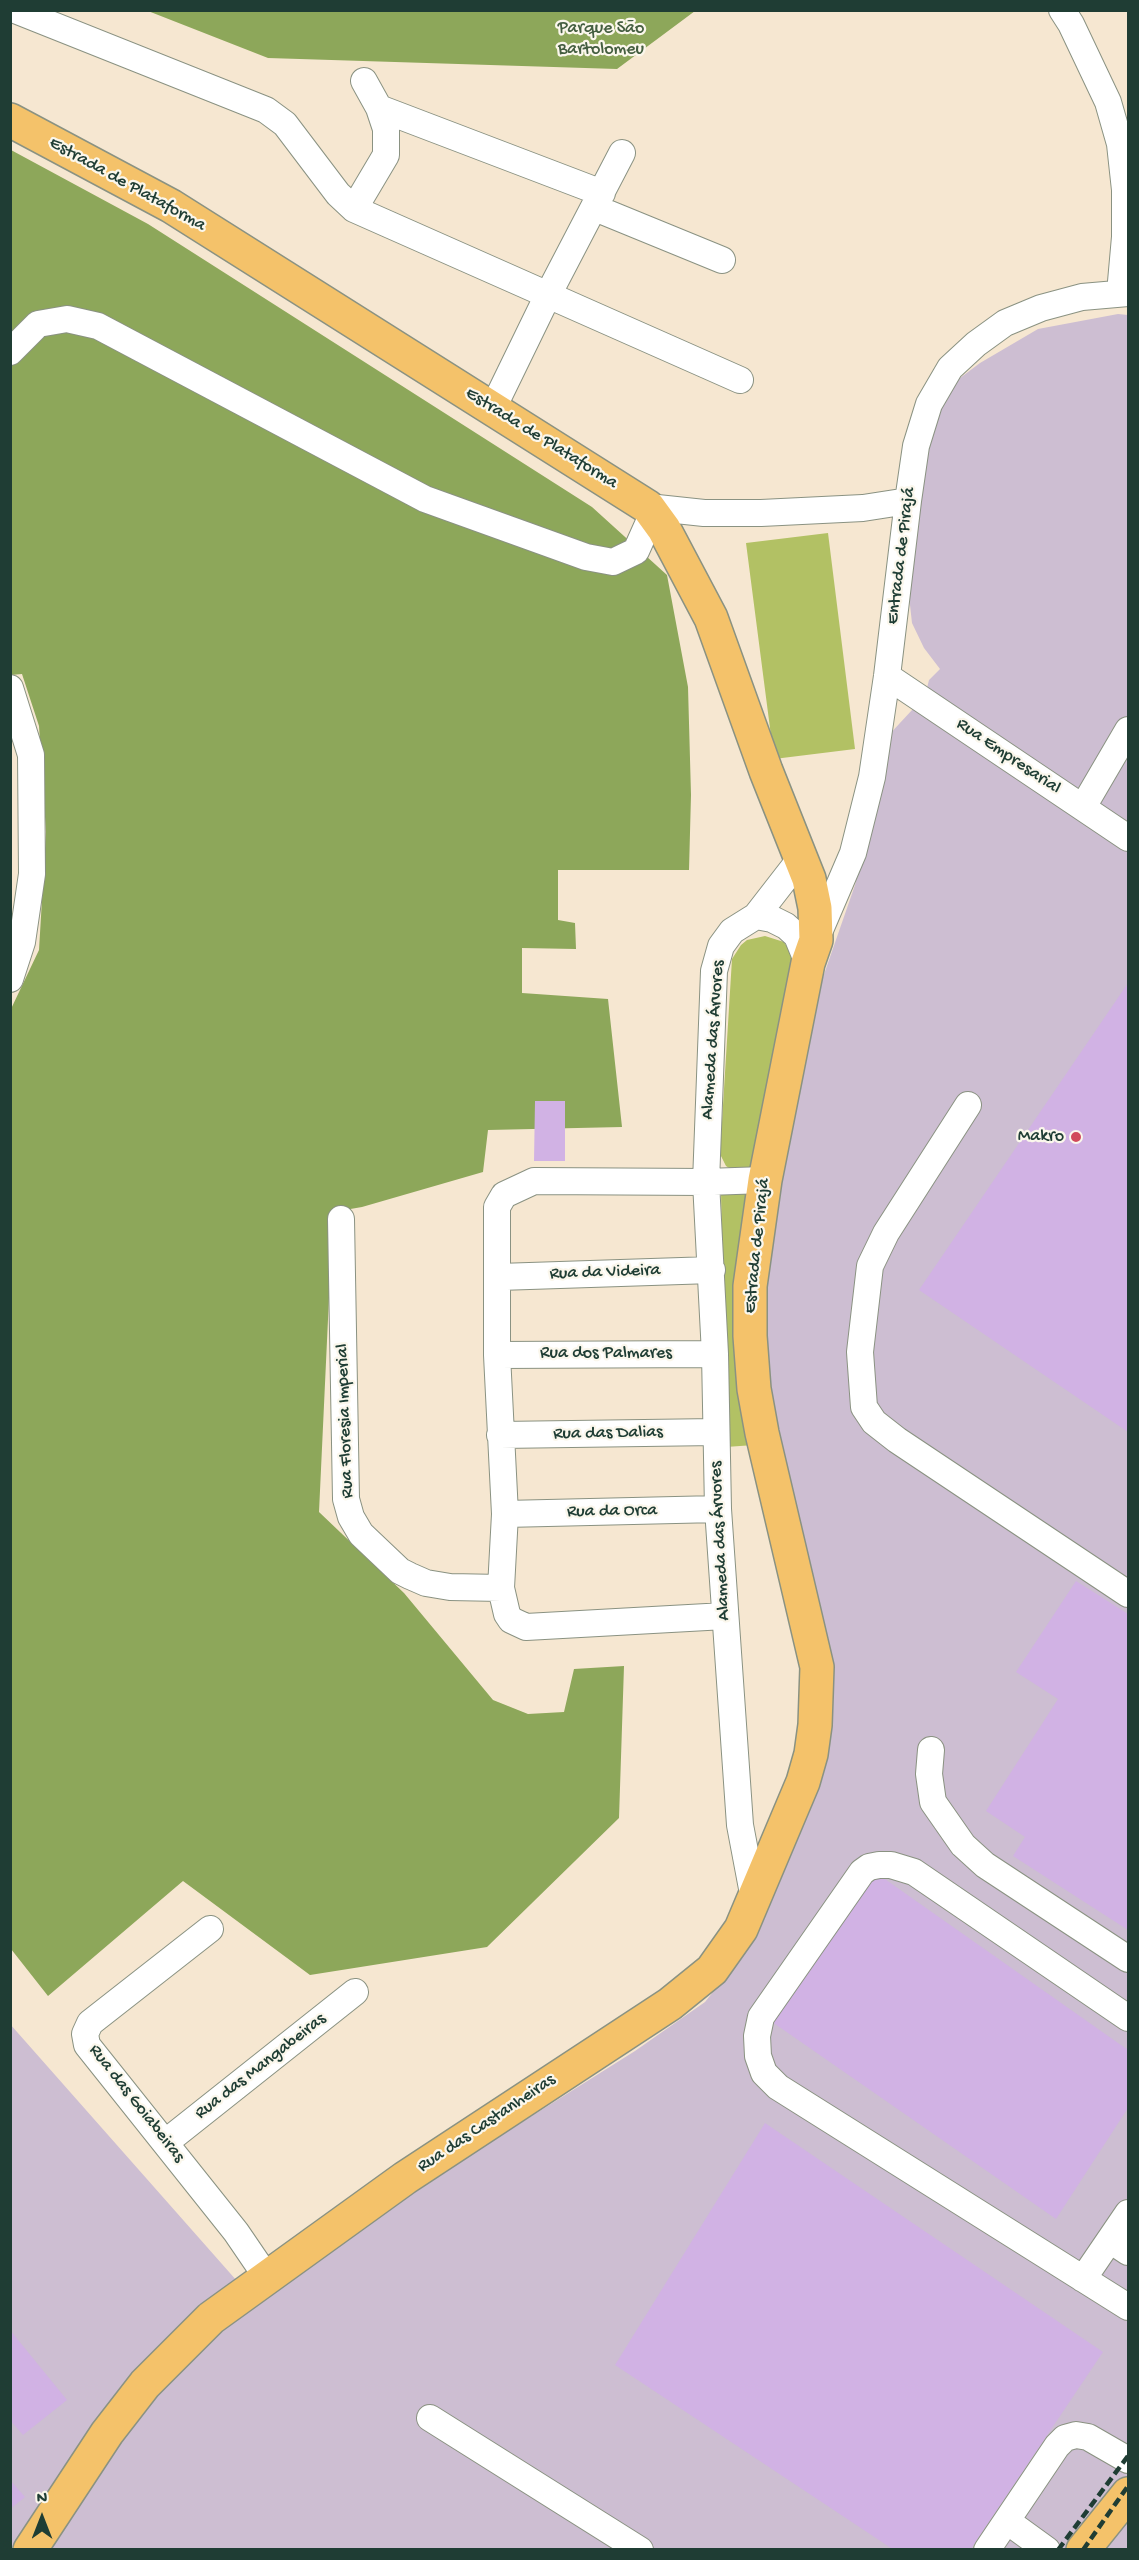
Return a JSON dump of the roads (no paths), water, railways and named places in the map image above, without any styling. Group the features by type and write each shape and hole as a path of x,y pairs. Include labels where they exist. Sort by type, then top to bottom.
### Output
{"main road":[{"name":"Estrada de Plataforma","path":"10,120 171,206 493,408 650,510 684,565 711,618 766,771 801,858 815,902 812,952"},
{"name":"Estrada de Pirajá","path":"810,1634 753,1389 750,1286 765,1180 812,952"},
{"name":"Rua das Castanheiras","path":"30,2550 107,2433 145,2384 211,2318 266,2276 405,2178 670,2004 701,1981 726,1953 741,1929 803,1782 811,1754 817,1695 817,1667 810,1634"},
{"path":"1083,2550 1128,2494"}],"street":[{"path":"15,10 266,110 285,124 338,194 354,209 740,380"},
{"path":"1062,10 1108,102 1120,144 1125,190 1124,293"},
{"path":"354,209 386,155 386,129 379,108 364,81"},
{"path":"379,108 598,200 722,260"},
{"path":"493,408 548,295 622,153"},
{"name":"Entrada de Pirajá","path":"812,952 853,853 872,777 916,446 929,404 950,368 976,344 1005,323 1041,308 1072,299 1124,293"},
{"path":"10,352 38,324 67,319 98,326 425,500 586,557 614,562 636,551 650,510 761,513 863,508 908,501"},
{"name":"Rua Empresarial","path":"887,676 1128,838"},
{"path":"10,688 31,755 32,874 22,942 10,979"},
{"path":"1083,807 1128,730"},
{"name":"Alameda das Árvores","path":"753,1899 740,1825 718,1509 712,1270 706,1182 714,971 721,946 732,931 756,916 801,858"},
{"path":"756,916 772,919 786,926 812,952"},
{"path":"968,1105 886,1233 870,1266 860,1352 864,1407 874,1422 897,1440 1128,1594"},
{"path":"725,1616 526,1627 511,1620 501,1588 505,1514 497,1355 499,1277 497,1207 504,1195 534,1181 765,1180"},
{"name":"Rua Floresia Imperial","path":"340,1219 346,1499 351,1517 361,1534 400,1571 410,1576 426,1583 450,1587 501,1588"},
{"name":"Rua da Videira","path":"499,1277 712,1270"},
{"name":"Rua dos Palmares","path":"497,1355 715,1354"},
{"name":"Rua das Dalias","path":"500,1435 716,1432"},
{"name":"Rua da Orca","path":"505,1514 718,1509"},
{"path":"931,1750 929,1774 933,1802 963,1845 985,1865 1128,1959"},
{"path":"1128,2018 914,1872 891,1864 868,1867 862,1872 761,2018 757,2036 758,2056 764,2073 778,2087 1128,2307"},
{"name":"Rua das Goiabeiras","path":"210,1929 90,2023 85,2034 87,2045 236,2232 266,2276"},
{"name":"Rua das Mangabeiras","path":"166,2142 355,1992"},
{"path":"1083,2279 1119,2246 1128,2213"},
{"path":"430,2418 640,2550"},
{"path":"987,2550 1057,2446 1065,2438 1076,2435 1088,2437 1128,2460"},
{"path":"1006,2521 1047,2550"}],"railway":[{"path":"1058,2550 1128,2456"},
{"path":"1083,2550 1128,2486"}],"place":[{"name":"Makro","path":"1076,1137"}],"park label":[{"name":"Parque São Bartolomeu","path":"601,39"}]}
